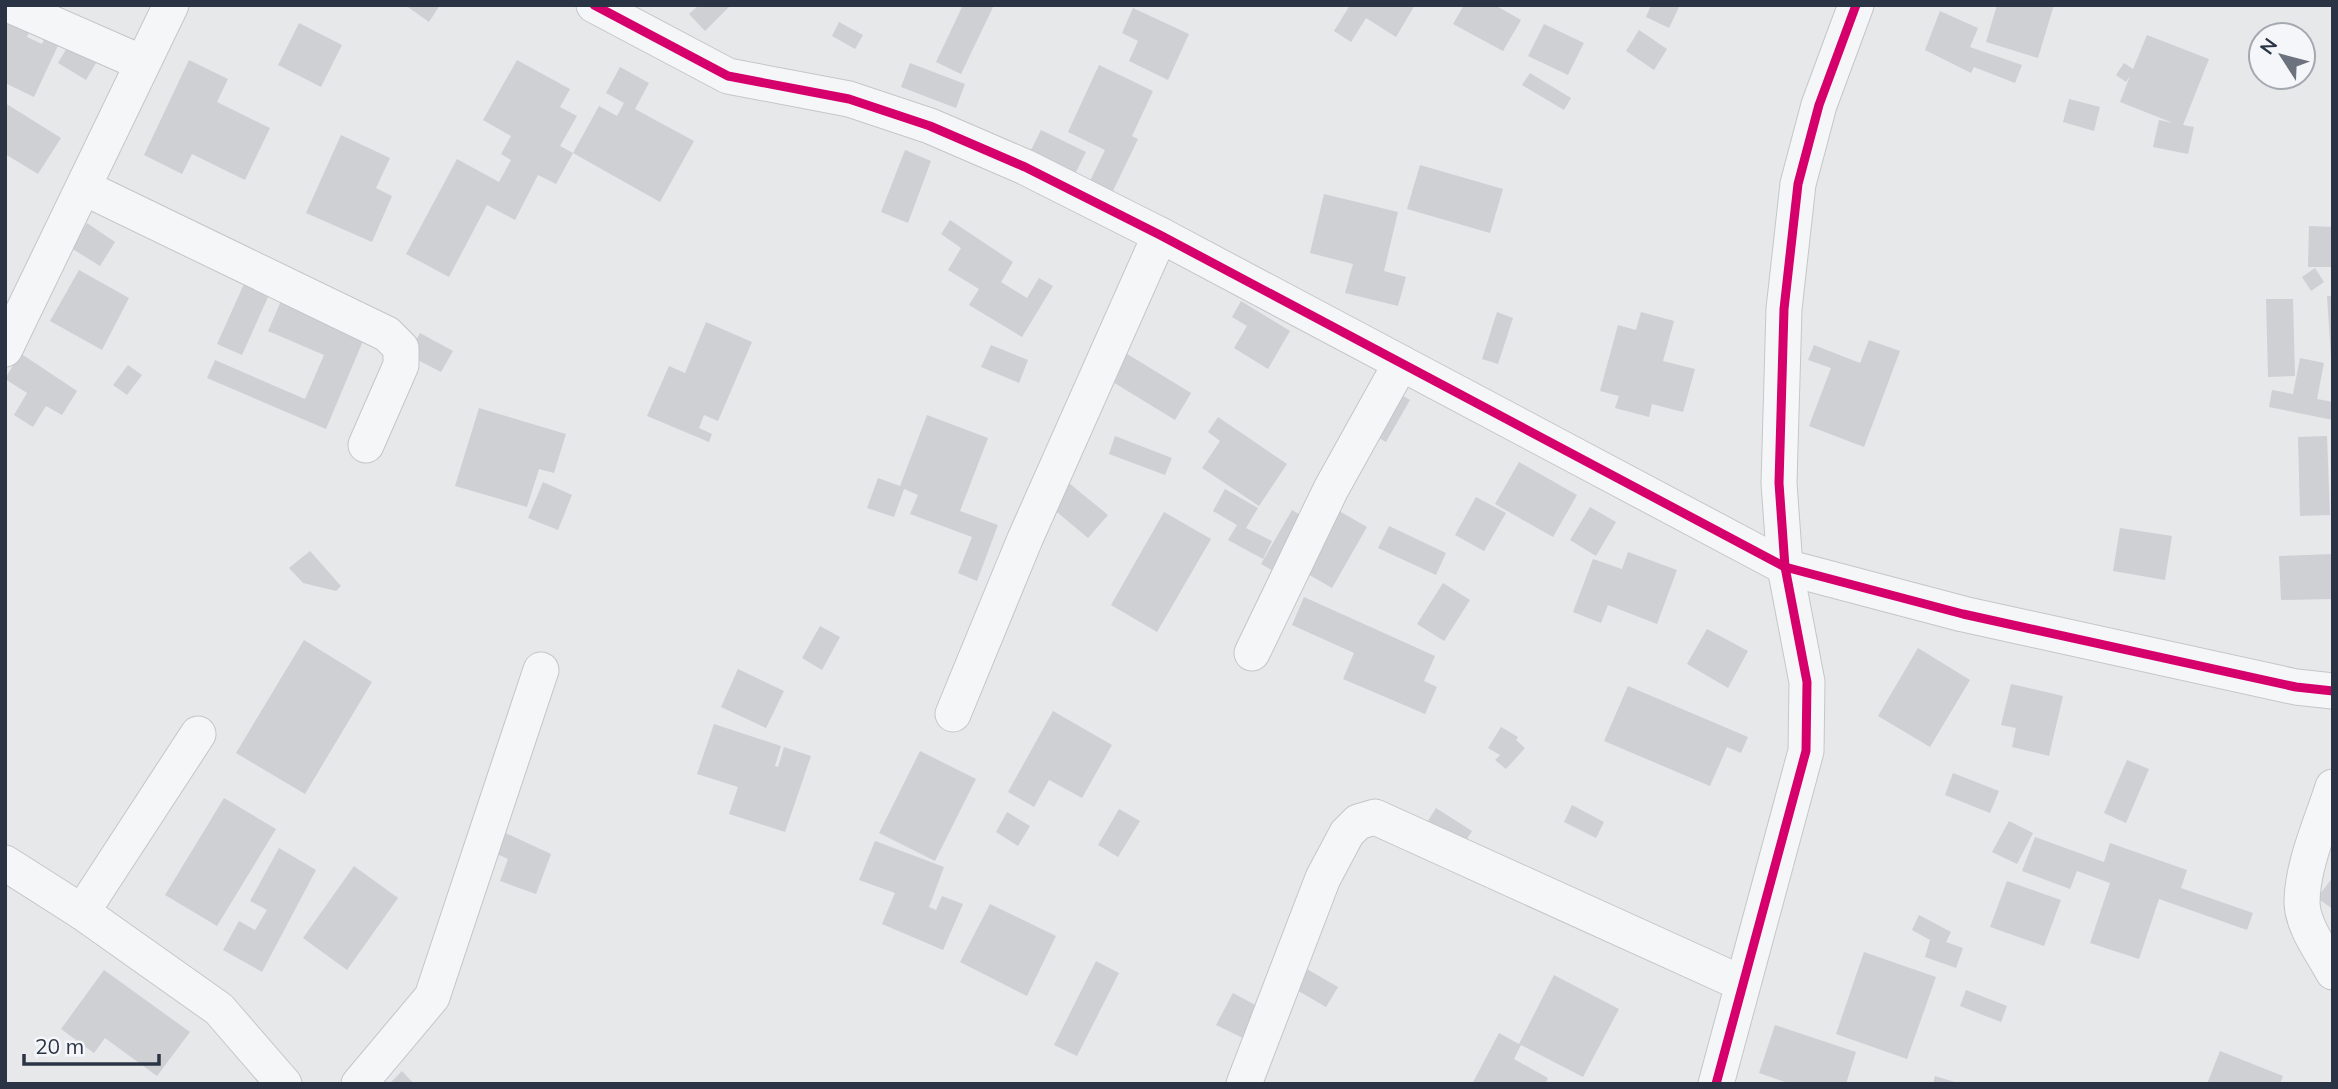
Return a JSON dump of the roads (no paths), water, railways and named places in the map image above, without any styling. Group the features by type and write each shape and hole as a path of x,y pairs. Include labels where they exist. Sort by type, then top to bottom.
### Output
{"street":[{"path":"10,5 142,62"},
{"path":"5,349 172,5"},
{"path":"594,5 728,76 849,99 930,126 1025,167 1160,235 1785,567 1964,614 2296,687 2333,691"},
{"path":"1716,1084 1806,751 1807,682 1785,567 1779,483 1784,309 1798,184 1819,105 1856,5"},
{"path":"85,188 387,334 401,348 401,365 366,445"},
{"path":"953,713 1026,539 1160,235"},
{"path":"1252,653 1331,489 1401,363"},
{"path":"359,1084 432,997 541,670"},
{"path":"82,912 198,734"},
{"path":"2333,787 2309,866 2302,903 2307,925 2333,972"},
{"path":"1244,1084 1328,869 1347,833 1358,822 1375,817 1741,984"},
{"path":"6,867 82,912 219,1009 284,1084"}]}
